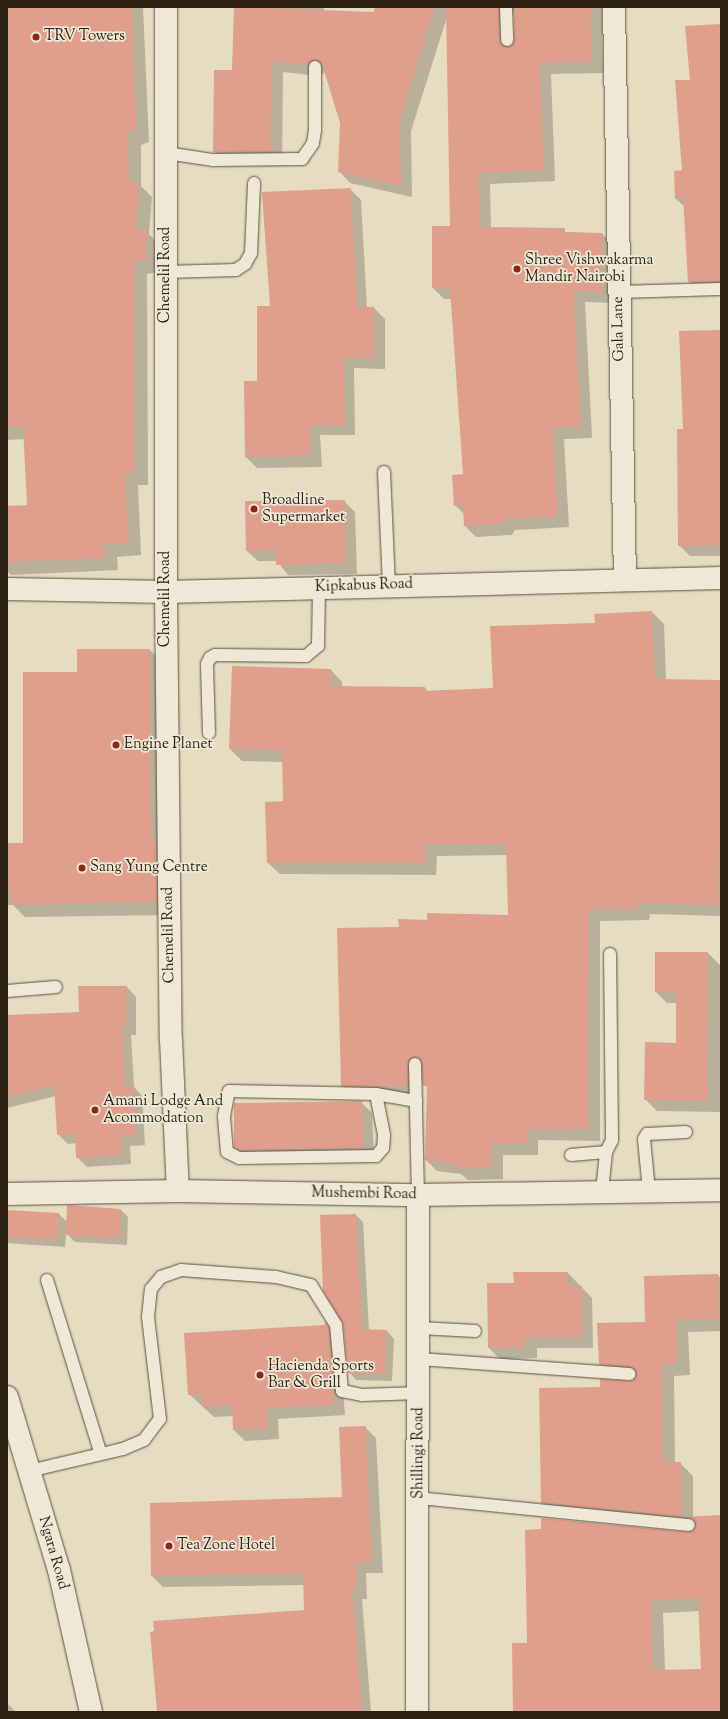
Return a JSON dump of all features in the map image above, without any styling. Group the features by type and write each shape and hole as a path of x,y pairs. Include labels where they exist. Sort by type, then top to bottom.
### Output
{"street":[{"name":"Chemelil Road","path":"166,7 166,592 171,1039 178,1191"},
{"name":"Gala Lane","path":"614,7 618,292 625,578"},
{"name":"Kipkabus Road","path":"7,589 166,592 625,578 721,578"},
{"name":"Mushembi Road","path":"7,1194 178,1191 418,1195 721,1190"},
{"name":"Shillingi Road","path":"417,1712 419,1394 418,1195"},
{"name":"Ngara Road","path":"7,1397 59,1570 91,1712"}],"lane":[{"path":"506,7 507,40"},
{"path":"166,153 213,160 302,159 313,143 315,130 315,67"},
{"path":"166,272 236,270 245,264 252,253 254,183"},
{"path":"618,292 721,289"},
{"path":"384,472 389,586"},
{"path":"209,733 207,664 210,658 215,655 306,656 318,646 319,588"},
{"path":"602,1192 606,1152 612,1140 610,954"},
{"path":"7,991 56,987"},
{"path":"415,1064 418,1195"},
{"path":"376,1094 384,1136 383,1148 376,1156 239,1158 227,1152 224,1116 229,1091 376,1094 416,1101"},
{"path":"649,1191 644,1139 647,1134 686,1132"},
{"path":"571,1155 606,1152"},
{"path":"29,1471 101,1454 144,1440 160,1419 148,1317 151,1289 161,1277 181,1270 276,1277 311,1284 336,1325 342,1391 362,1395 419,1394"},
{"path":"47,1280 101,1454"},
{"path":"419,1328 475,1331"},
{"path":"419,1359 630,1374"},
{"path":"418,1498 689,1525"}],"building":[{"path":"7,7 132,7 136,130 128,132 129,182 139,183 136,229 147,231 146,259 135,261 135,472 125,473 129,543 104,544 105,558 7,562 7,506 27,505 23,426 7,427"},
{"path":"234,7 374,12 375,7 435,7 400,120 401,186 338,172 340,123 322,64 315,60 308,65 272,61 271,152 213,152 214,70 232,70"},
{"path":"446,7 499,7 500,41 507,47 514,40 514,7 591,7 592,62 540,63 544,170 479,173 480,227 565,228 565,232 603,233 602,292 574,291 581,427 553,428 558,516 504,519 501,524 464,526 463,505 454,506 452,475 463,474 450,289 432,288 432,226 450,226"},
{"path":"721,24 721,281 688,282 683,197 675,199 674,171 682,170 675,80 690,80 685,26"},
{"path":"351,188 357,307 374,307 374,358 344,358 345,425 310,425 311,456 245,457 244,381 257,381 257,306 270,306 262,192"},
{"path":"721,330 721,545 678,546 677,429 683,429 679,331"},
{"path":"345,500 346,563 276,565 275,550 246,551 245,501"},
{"path":"652,611 655,679 721,680 719,905 638,903 638,909 589,909 588,1129 526,1129 527,1144 491,1144 492,1167 455,1169 455,1163 425,1160 427,1086 423,1086 419,1058 408,1061 408,1086 341,1086 337,928 399,927 398,919 427,920 427,913 508,915 506,844 426,844 425,863 267,863 265,802 283,801 282,750 229,749 232,666 331,669 331,686 425,687 425,691 493,688 490,626 595,623 594,614"},
{"path":"77,649 150,649 150,791 152,841 156,841 157,902 11,905 11,893 7,893 7,843 23,843 23,672 77,672"},
{"path":"655,952 708,952 707,1101 644,1100 645,1042 676,1043 676,992 655,992"},
{"path":"78,986 127,986 127,1026 122,1026 125,1086 133,1085 136,1136 121,1137 122,1155 76,1158 75,1134 57,1135 54,1085 7,1097 7,1015 79,1012"},
{"path":"362,1101 364,1148 241,1150 234,1147 234,1103"},
{"path":"67,1205 121,1209 120,1238 66,1235"},
{"path":"7,1210 59,1213 58,1240 7,1237"},
{"path":"356,1214 362,1329 387,1330 385,1374 348,1373 343,1324 323,1291 320,1215"},
{"path":"513,1272 568,1272 569,1286 582,1286 582,1337 526,1337 526,1348 488,1348 487,1283 514,1283"},
{"path":"718,1274 719,1319 676,1320 678,1363 662,1364 663,1462 681,1462 681,1517 721,1515 721,1712 513,1712 512,1643 527,1643 525,1530 541,1529 541,1518 688,1532 696,1525 690,1518 541,1503 539,1388 600,1387 600,1379 633,1381 636,1374 633,1368 599,1364 597,1323 645,1322 644,1276","holes":["698,1598 701,1669 653,1670 652,1601"]},
{"name":"Hacienda Sports Bar & Grill","path":"325,1321 329,1327 334,1405 267,1408 268,1428 233,1430 232,1405 202,1407 201,1394 188,1395 184,1333 325,1325"},
{"path":"366,1426 372,1562 355,1563 357,1588 352,1589 362,1712 157,1712 150,1632 154,1631 153,1621 304,1610 303,1574 151,1576 150,1503 342,1497 339,1427"}],"place":[{"name":"TRV Towers","path":"36,37"},
{"name":"Shree Vishwakarma Mandir Nairobi","path":"517,269"},
{"name":"Broadline Supermarket","path":"254,509"},
{"name":"Engine Planet","path":"116,745"},
{"name":"Sang Yung Centre","path":"82,868"},
{"name":"Amani Lodge And Acommodation","path":"95,1110"},
{"name":"Hacienda Sports Bar & Grill","path":"260,1375"},
{"name":"Tea Zone Hotel","path":"169,1546"}]}
